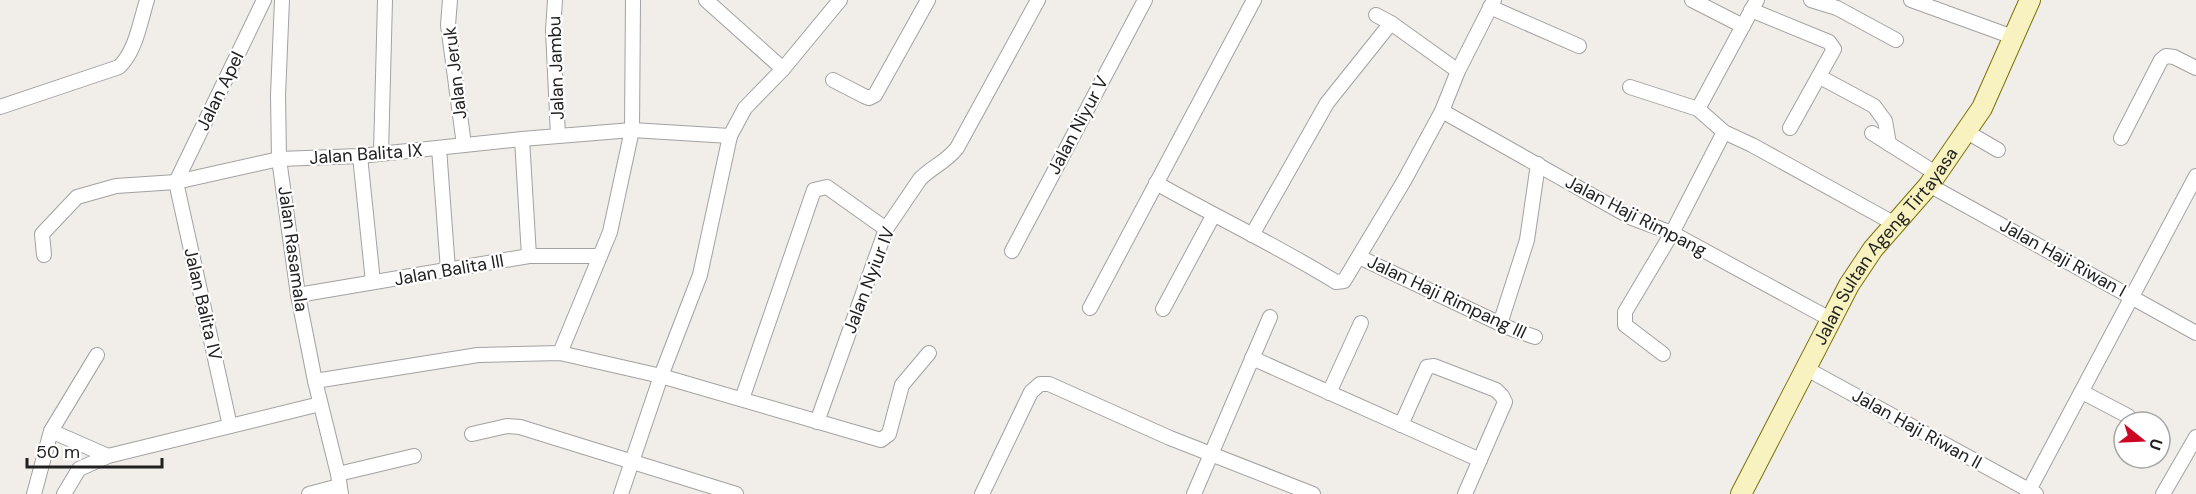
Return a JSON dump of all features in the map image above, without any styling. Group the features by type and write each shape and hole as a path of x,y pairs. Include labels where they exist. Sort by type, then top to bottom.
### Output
{"main road":[{"name":"Jalan Sultan Ageng Tirtayasa","path":"1741,494 1849,285 1873,249 1933,179 1982,108 2030,0"}],"street":[{"path":"0,107 119,67 132,50 147,0"},
{"name":"Jalan Apel","path":"176,182 264,0"},
{"name":"Jalan Rasamala","path":"282,0 278,95 279,159 298,295 339,485"},
{"path":"381,153 385,0"},
{"name":"Jalan Jeruk","path":"450,0 448,25 464,145"},
{"name":"Jalan Jambu","path":"555,0 553,30 558,136"},
{"path":"560,353 610,232 633,130 633,0"},
{"path":"706,0 783,69"},
{"path":"621,494 661,376 700,275 730,136 745,108 783,69 840,0"},
{"path":"833,80 869,98 874,95 928,0"},
{"name":"Jalan Nyiur IV","path":"817,422 886,229 920,179 927,172 948,160 957,148 1038,0"},
{"name":"Jalan Niyur V","path":"1012,251 1145,0"},
{"path":"1090,308 1254,0"},
{"path":"1692,0 1743,26"},
{"path":"1811,0 1838,8 1896,40"},
{"path":"1911,0 2013,38"},
{"path":"1156,183 1336,282 1344,281 1404,182 1442,111 1458,71 1492,3 1579,46"},
{"path":"1698,109 1754,5 1829,42 1834,49 1790,128"},
{"path":"1376,15 1391,23 1458,71"},
{"path":"1252,235 1327,103 1391,23"},
{"path":"2121,138 2161,60 2166,56 2174,57 2196,68"},
{"path":"1820,77 1874,106 1885,121 1889,144"},
{"path":"1630,87 1698,109 1724,132 1752,145 1895,224"},
{"name":"Jalan Haji Rimpang","path":"1442,111 1632,218 1672,233 1830,319"},
{"name":"Jalan Balita IX","path":"44,255 42,234 77,196 116,186 176,182 279,159 360,156 558,136 633,130 730,136"},
{"path":"1663,354 1625,325 1625,312 1672,233 1724,132"},
{"path":"1967,132 1998,150"},
{"name":"Jalan Haji Riwan I","path":"1872,133 1933,179 2196,333"},
{"path":"522,139 529,256"},
{"path":"439,148 448,270"},
{"path":"360,156 373,282"},
{"path":"1500,324 1527,240 1538,165"},
{"path":"2031,493 2196,176"},
{"name":"Jalan Balita IV","path":"176,182 230,426"},
{"path":"742,399 814,190 827,187 886,229"},
{"path":"1163,309 1213,216"},
{"name":"Jalan Balita III","path":"298,295 529,256 600,256"},
{"name":"Jalan Haji Rimpang III","path":"1359,257 1500,324 1534,337"},
{"path":"1194,494 1269,316"},
{"path":"1329,393 1361,323"},
{"path":"315,381 478,355 560,353 661,376 881,440 890,434 902,385 929,353"},
{"path":"34,494 51,431 97,355"},
{"path":"1252,358 1480,460"},
{"path":"1401,425 1427,368 1434,366 1443,368 1496,390 1502,396 1505,402 1465,494"},
{"name":"Jalan Haji Riwan II","path":"1805,369 2031,493"},
{"path":"982,494 1031,392 1040,384 1048,384 1313,494"},
{"path":"2082,392 2116,410"},
{"path":"64,494 79,469 108,456 321,404"},
{"path":"472,434 507,426 520,427 736,494"},
{"path":"51,431 108,456"},
{"path":"2163,494 2196,436"},
{"path":"309,494 414,456"}]}
